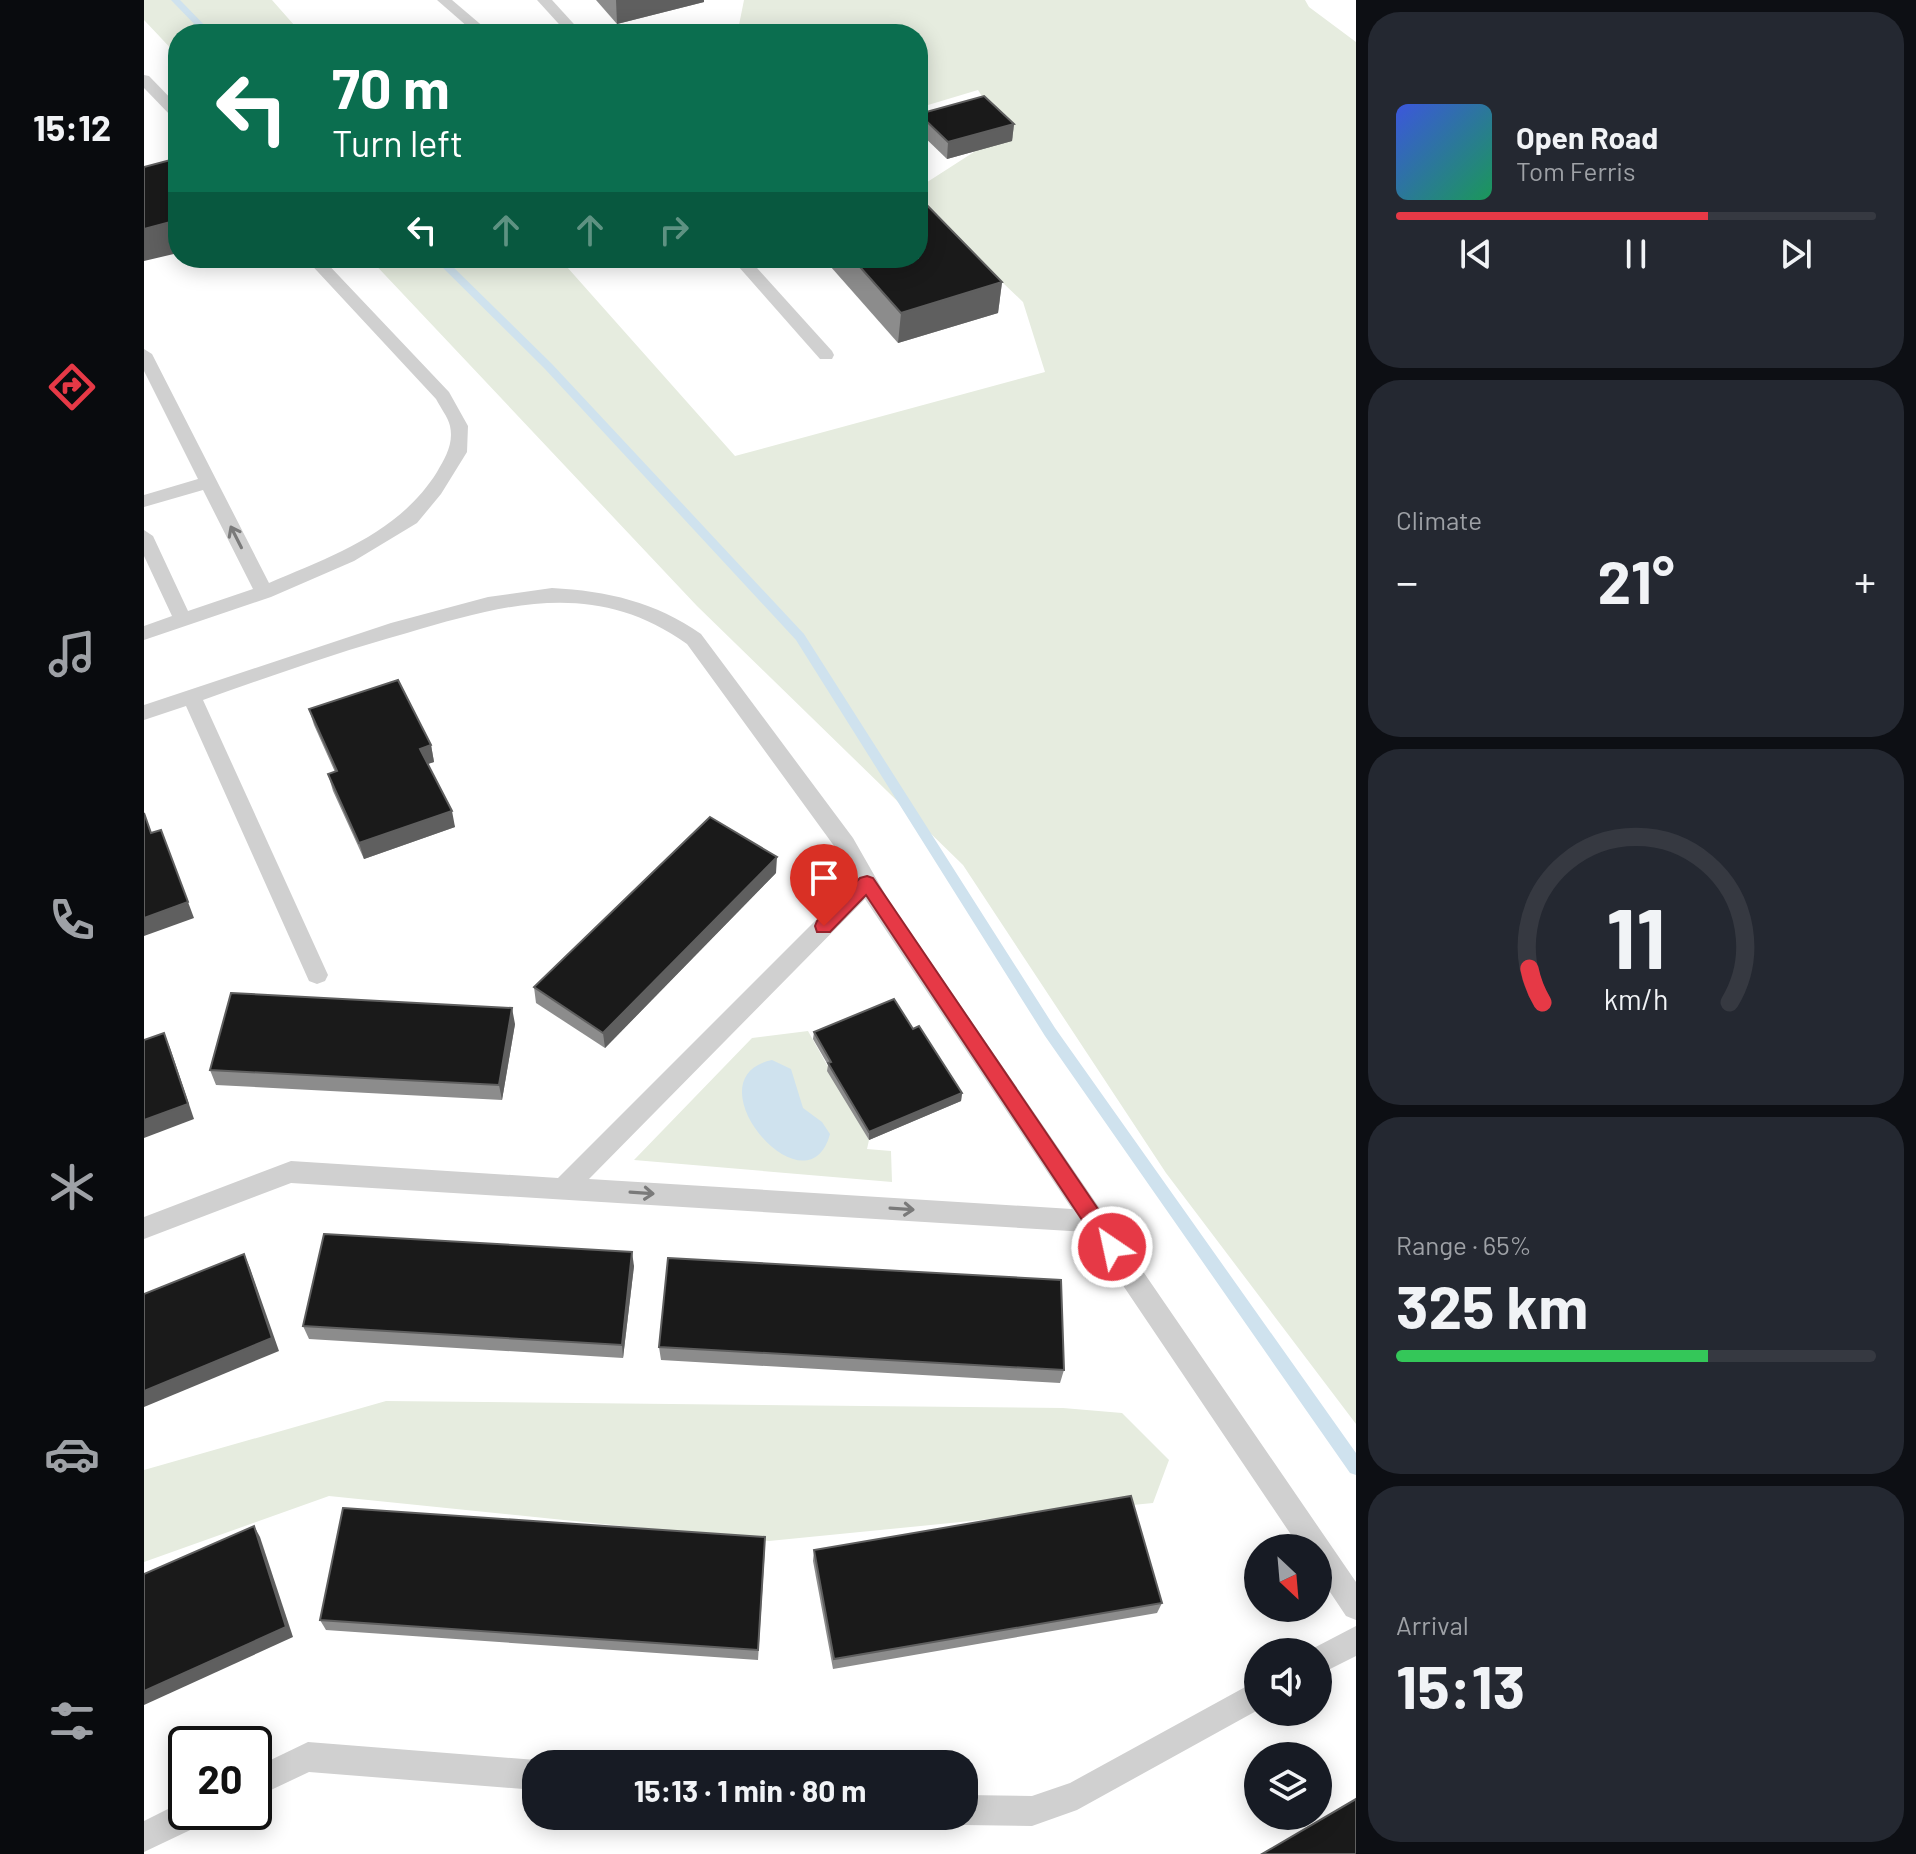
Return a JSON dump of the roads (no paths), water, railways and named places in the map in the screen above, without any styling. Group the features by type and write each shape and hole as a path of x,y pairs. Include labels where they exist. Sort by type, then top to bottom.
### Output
{"lane":[{"path":"444,0 473,24"},
{"path":"544,0 567,24"},
{"path":"144,79 168,104"},
{"path":"144,633 264,592 347,557 411,519 435,490 458,452 459,426 443,396 322,268"},
{"path":"748,268 826,355"},
{"path":"144,354 264,592"},
{"path":"144,501 208,482"},
{"path":"144,536 183,620"},
{"path":"144,713 378,633 476,606 548,595 587,597 635,606 670,620 694,639 845,844 867,883 1307,1534"},
{"path":"192,697 317,975"},
{"path":"564,1188 867,883"},
{"path":"144,1228 291,1172 1094,1221"},
{"path":"1332,1571 1356,1606"},
{"path":"1332,1653 1356,1640"},
{"path":"978,1810 1032,1811 1077,1795 1244,1702"},
{"path":"272,1774 308,1757 522,1774"},
{"path":"144,1837 168,1825"}],"water":[{"path":"772,1060 791,1069 803,1108 822,1122 830,1134 817,1156 799,1160 779,1152 760,1135 747,1113 742,1091 749,1072"}],"waterway":[{"path":"175,0 199,24"},
{"path":"448,268 548,366 800,637 1050,1032 1356,1467"}]}
